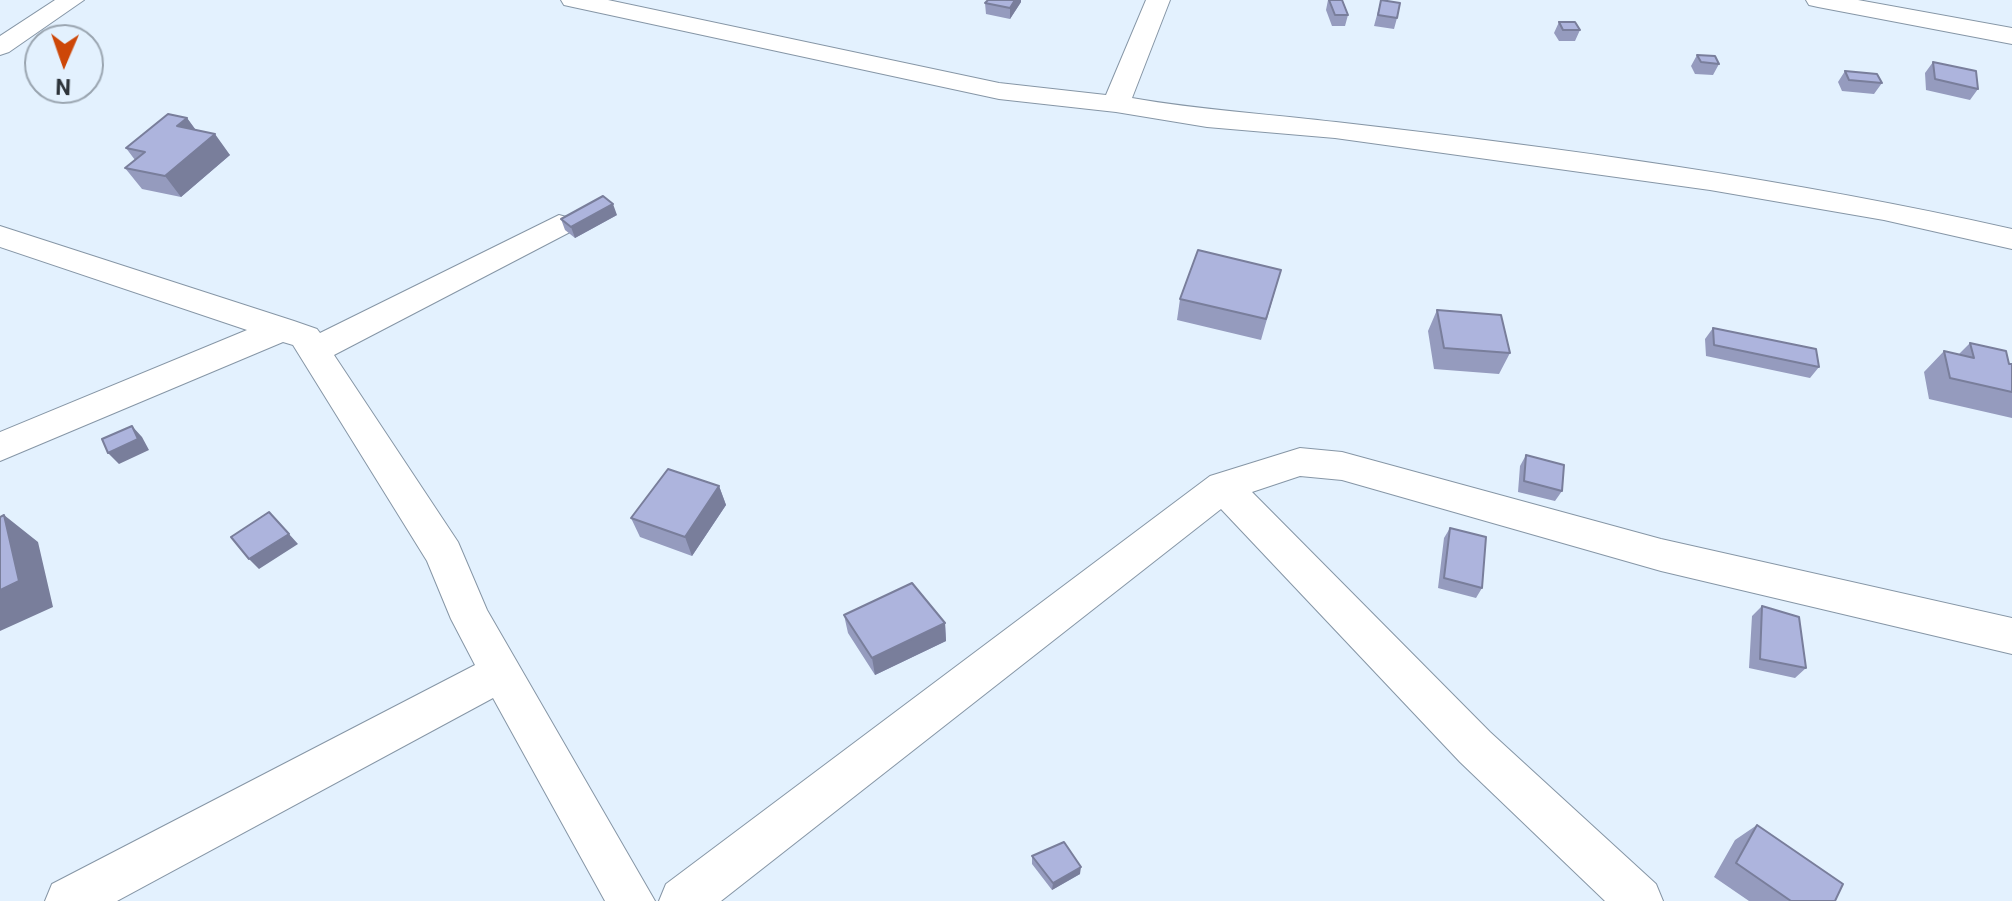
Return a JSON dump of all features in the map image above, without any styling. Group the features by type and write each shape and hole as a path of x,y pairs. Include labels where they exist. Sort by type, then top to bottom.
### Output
{"street":[{"path":"0,47 72,0"},
{"path":"573,0 999,91 1116,104 1207,119 1335,130 1710,181 1884,210 2012,239"},
{"path":"1116,104 1158,0"},
{"path":"1818,0 2012,36"},
{"path":"0,447 298,340 559,225"},
{"path":"0,236 298,340 444,554 471,619 631,901"},
{"path":"683,901 1223,487 1300,462 1342,466 1661,555 2012,636"},
{"path":"1223,487 1475,747 1639,901"},
{"path":"69,901 501,672"}],"building":[{"path":"988,0 1015,0 1010,8 985,3"},
{"path":"1329,0 1342,0 1348,15 1335,15"},
{"path":"1381,0 1400,3 1397,18 1378,15"},
{"path":"1559,22 1575,22 1580,30 1563,30"},
{"path":"1697,55 1715,56 1719,64 1701,62"},
{"path":"1933,62 1976,71 1978,89 1935,79"},
{"path":"1845,71 1877,74 1882,83 1849,80"},
{"path":"168,114 187,118 177,126 215,134 165,176 125,168 145,152 126,148"},
{"path":"603,196 613,204 571,227 561,219"},
{"path":"1198,250 1281,270 1266,319 1180,299"},
{"path":"1437,310 1501,315 1510,353 1444,348"},
{"path":"1713,328 1816,349 1819,367 1714,345"},
{"path":"1970,343 2006,351 2009,364 2012,364 2012,392 1950,378 1944,351 1974,358"},
{"path":"132,426 138,439 108,453 102,439"},
{"path":"1526,455 1564,465 1562,491 1524,481"},
{"path":"668,469 719,486 685,537 631,518"},
{"path":"269,512 289,534 249,559 231,537"},
{"path":"4,515 19,581 0,590 0,517"},
{"path":"1450,528 1486,537 1482,588 1444,578"},
{"path":"912,583 945,623 872,658 844,615"},
{"path":"1762,606 1799,617 1806,668 1760,659"},
{"path":"1757,825 1843,884 1835,901 1791,901 1736,863"},
{"path":"1064,842 1081,867 1053,883 1032,856"}]}
